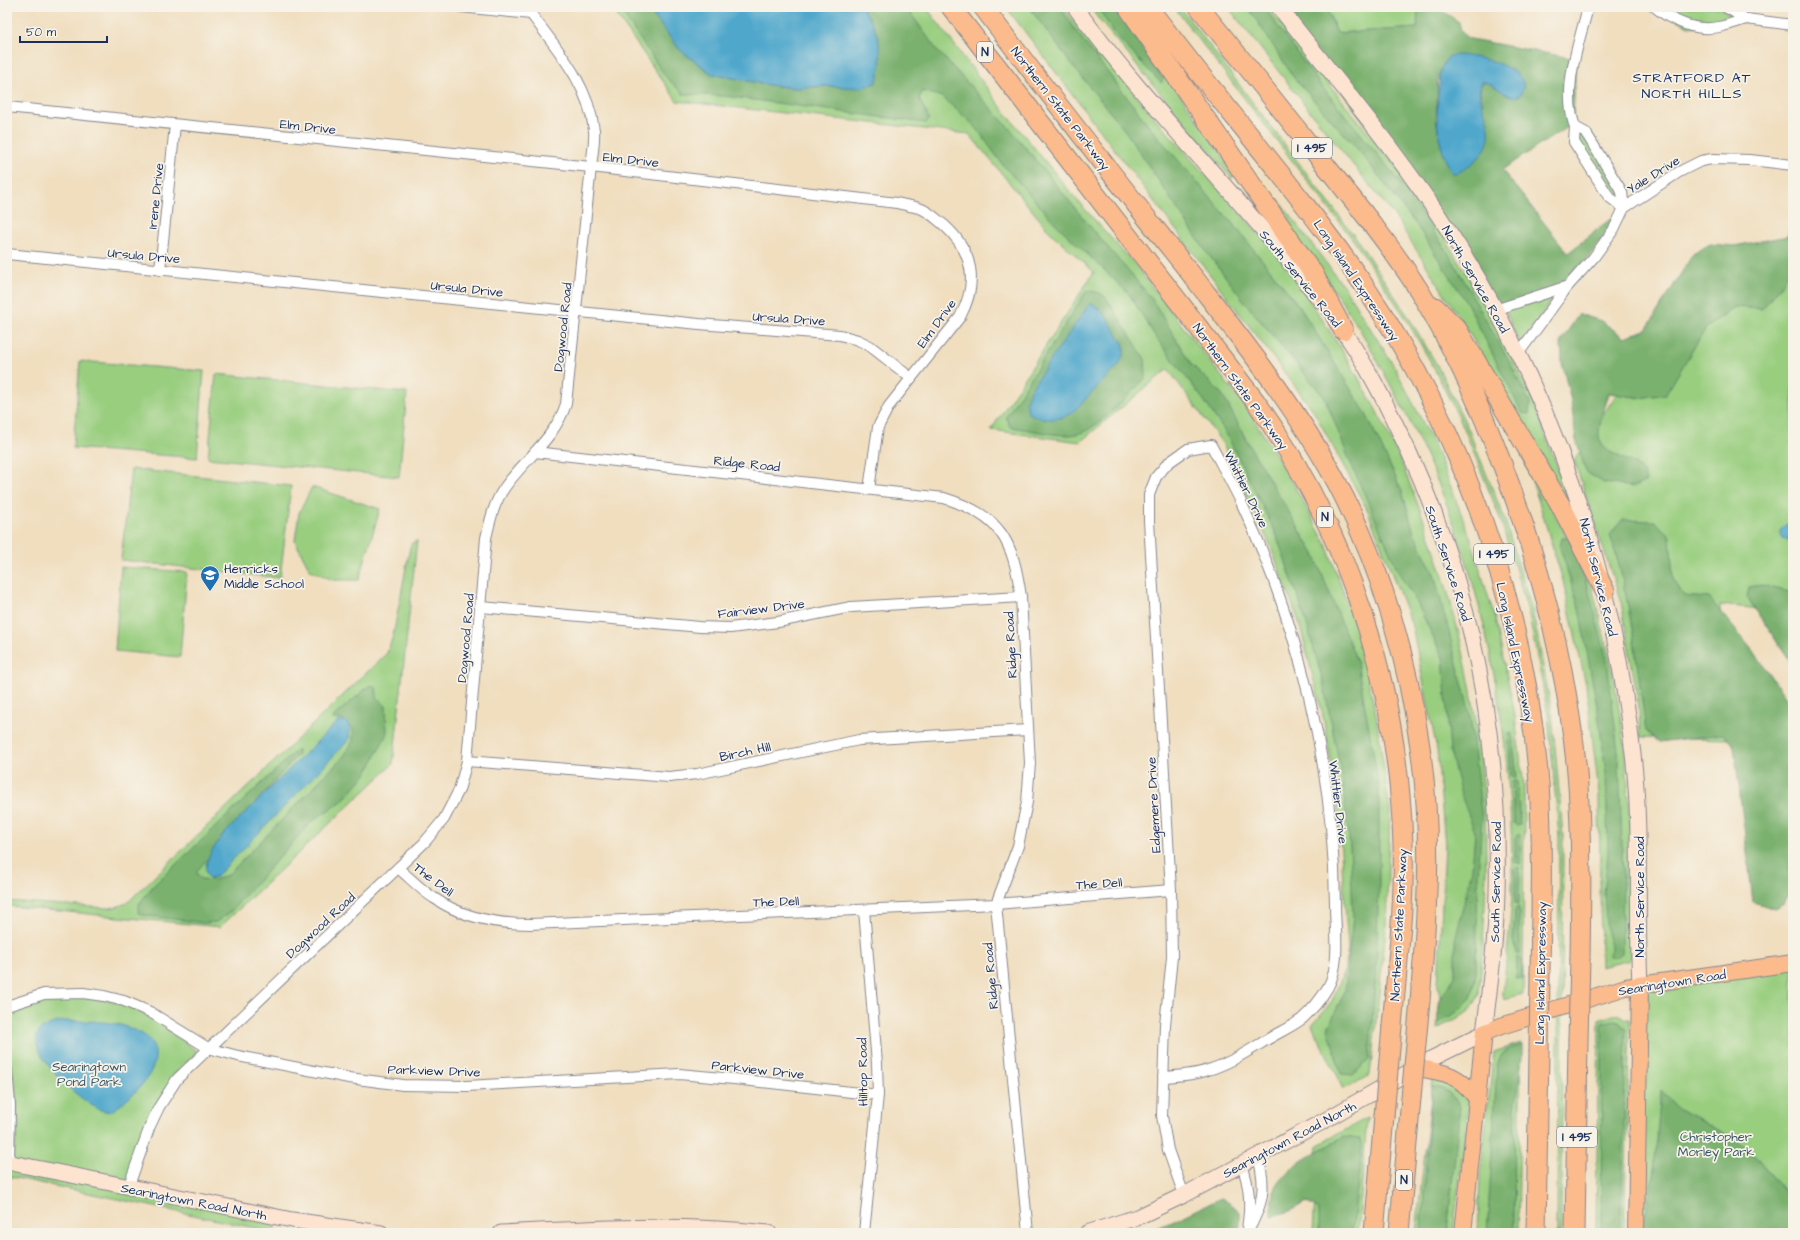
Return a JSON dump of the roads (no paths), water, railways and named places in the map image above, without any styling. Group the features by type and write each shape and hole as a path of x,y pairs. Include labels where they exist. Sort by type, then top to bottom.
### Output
{"highway":[{"name":"Northern State Parkway","path":"951,7 1256,402 1281,439 1303,476 1341,554 1363,613 1381,675 1391,724 1398,781 1403,867 1392,1026 1374,1233"},
{"path":"1128,7 1313,273 1343,330"},
{"name":"Long Island Expressway","path":"1148,7 1311,214 1358,278 1386,320 1418,375 1437,413 1463,471 1486,531 1505,592 1515,633 1531,716 1541,823 1536,1233"},
{"name":"I 495","path":"1199,7 1359,207 1420,292 1469,383 1495,442 1537,562 1553,624 1569,708 1577,779 1580,857 1580,958 1575,1233"},
{"name":"Northern State Parkway","path":"986,11 1268,374 1293,410 1316,446 1337,484 1356,523 1378,577 1410,685 1421,749 1427,812 1428,878 1420,1001 1400,1233"},
{"path":"1420,292 1457,329 1560,504 1605,591"}],"main road":[{"name":"South Service Road","path":"1075,7 1121,65 1292,263 1343,330 1385,403 1429,499 1457,578 1478,661 1489,732 1497,826 1497,894 1492,969 1463,1233"},
{"name":"North Service Road","path":"1279,7 1380,135 1431,204 1477,276 1518,354 1544,410 1568,469 1584,518 1605,591 1622,674 1634,757 1638,821 1640,985 1636,1233"},
{"name":"Searingtown Road","path":"1484,1033 1626,988 1793,963"},
{"name":"Searingtown Road North","path":"1088,1233 1140,1216 1242,1166 1448,1050 1484,1033"},
{"path":"1417,1068 1439,1071 1452,1075 1467,1086 1477,1099"},
{"name":"Searingtown Road North","path":"8,1162 128,1188 292,1220 381,1233"},
{"path":"501,1233 603,1227 653,1229 718,1228 768,1233"}],"street":[{"path":"461,7 529,10"},
{"path":"1588,7 1571,79 1570,96 1572,118 1575,127 1574,142 1609,197 1624,208"},
{"path":"1655,7 1665,16 1690,27 1717,28 1746,19"},
{"path":"1725,7 1746,19 1793,25"},
{"name":"Dogwood Road","path":"128,1188 150,1126 159,1106 177,1079 424,843 444,819 459,790 467,761 486,538 496,504 504,488 556,426 566,404 592,168 594,132 589,106 584,92 575,74 529,10"},
{"name":"Elm Drive","path":"7,107 592,168 898,204 920,208 932,215 955,235 964,249 971,269 972,284 965,307 960,317 889,406 878,427 869,489"},
{"name":"Irene Drive","path":"160,270 175,125"},
{"path":"1575,127 1586,133 1622,192 1624,208"},
{"name":"Yale Drive","path":"1518,354 1568,286 1594,257 1614,229 1624,208 1678,172 1701,161 1712,158 1750,160 1793,165"},
{"name":"Ursula Drive","path":"7,254 699,324 840,335 858,340 870,346 911,378"},
{"name":"Yale Drive","path":"1495,310 1568,286"},
{"name":"Edgemere Drive","path":"1184,1195 1168,1150 1162,1116 1165,1025 1172,956 1171,890 1149,522 1150,495 1156,477 1168,462 1188,448 1211,445"},
{"name":"Whittier Drive","path":"1163,1077 1191,1074 1209,1070 1242,1054 1301,1020 1318,1002 1328,985 1333,973 1336,956 1335,877 1330,817 1323,769 1309,698 1287,618 1268,566 1241,501 1211,445"},
{"name":"Ridge Road","path":"535,452 944,498 967,505 982,514 1001,533 1012,552 1017,570 1021,597 1030,763 1027,802 1018,846 996,904 1028,1233"},
{"name":"Fairview Drive","path":"481,607 700,627 730,628 778,622 850,607 1021,597"},
{"name":"Birch Hill","path":"467,761 669,777 697,774 859,740 1028,730"},
{"name":"The Dell","path":"398,868 434,898 456,912 489,922 506,924 546,924 996,904 1171,890"},
{"name":"Hilltop Road","path":"864,910 878,1062 878,1095 864,1233"},
{"name":"Parkview Drive","path":"7,1006 44,994 83,993 104,996 124,1001 150,1012 208,1048 238,1056 349,1078 403,1085 466,1086 679,1074 878,1095"},
{"path":"7,1070 10,1105 8,1162"},
{"path":"1246,1233 1254,1220 1261,1201 1263,1176 1258,1157"},
{"path":"1242,1166 1248,1179 1250,1193 1246,1233"}],"water":[{"path":"647,7 861,7 872,24 879,43 880,63 876,83 860,88 827,86 796,88 769,85 712,74 680,50"},
{"path":"1458,55 1481,59 1506,67 1521,78 1524,86 1520,95 1511,96 1492,85 1482,82 1479,90 1480,98 1487,118 1489,140 1484,151 1474,162 1461,171 1452,173 1440,142 1437,110 1442,67 1449,56"},
{"path":"1090,303 1098,307 1106,316 1124,345 1124,353 1119,365 1071,414 1055,419 1044,419 1028,413 1026,401 1030,390"},
{"path":"1793,521 1793,536 1788,540 1783,538 1780,532 1781,528"},
{"path":"338,721 346,721 350,728 349,740 216,877 209,878 206,873 207,862 209,856 222,836"},
{"path":"63,1021 118,1024 135,1030 148,1038 154,1048 155,1059 151,1071 144,1082 125,1102 115,1109 104,1111 84,1100 60,1079 41,1055 37,1044 37,1035 41,1029 48,1025"}],"place":[{"name":"Herricks Middle School","path":"210,592"}],"district":[{"name":"STRATFORD AT NORTH HILLS","path":"1692,86"}],"park label":[{"name":"Searingtown Pond Park","path":"89,1074"},
{"name":"Christopher Morley Park","path":"1716,1144"}]}
